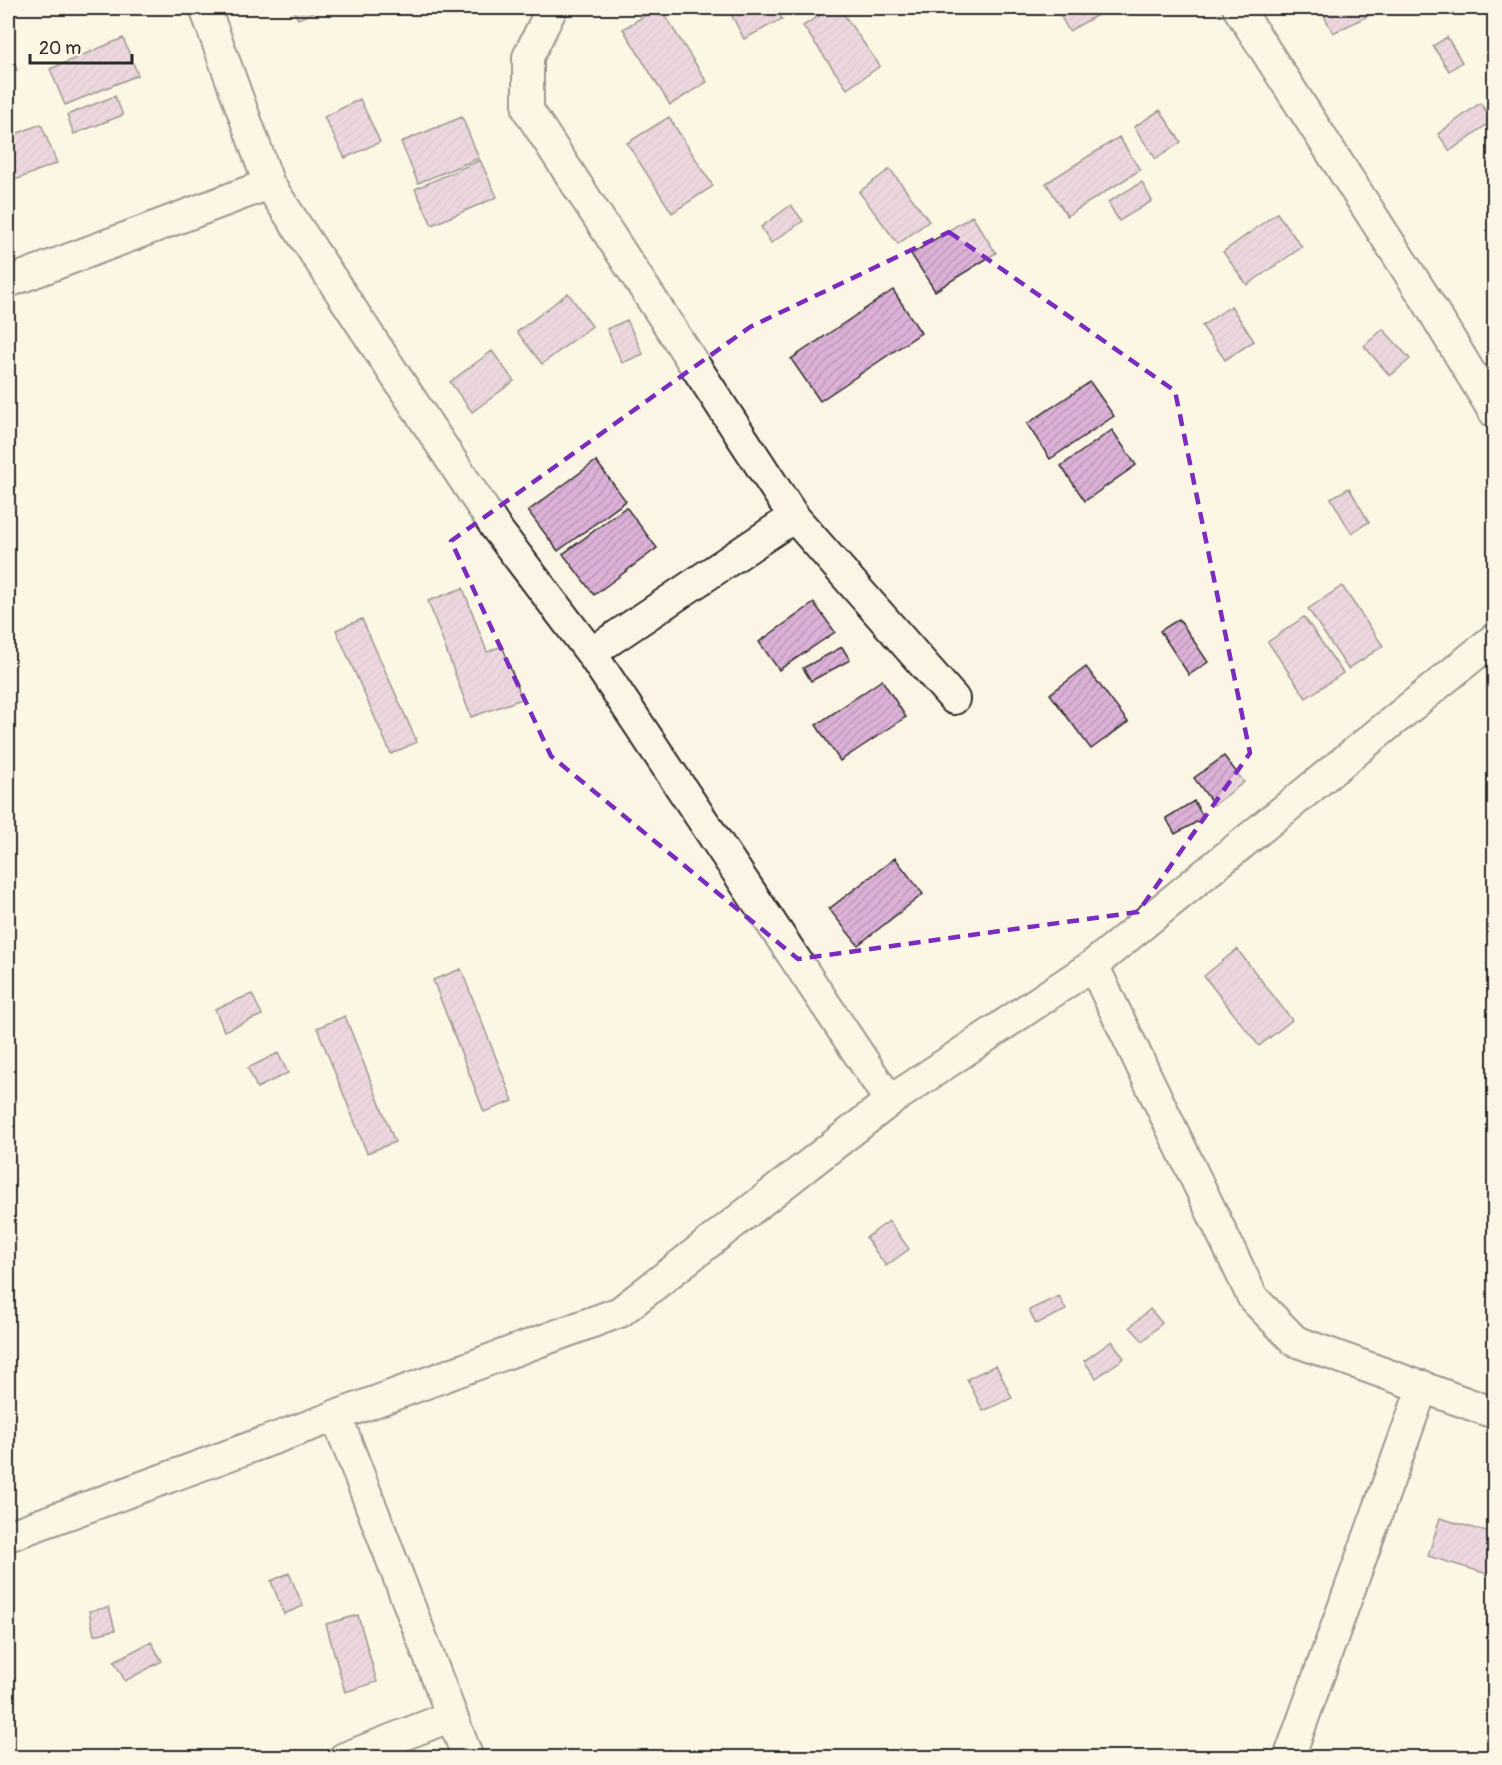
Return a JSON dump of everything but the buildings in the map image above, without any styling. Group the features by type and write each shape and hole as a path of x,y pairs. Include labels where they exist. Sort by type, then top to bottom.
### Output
{"street":[{"path":"205,8 269,184 496,528 591,653 890,1101"},
{"path":"552,8 528,57 528,110 794,517 954,699"},
{"path":"1238,8 1424,296 1494,412"},
{"path":"8,282 269,184"},
{"path":"591,653 794,517"},
{"path":"8,1536 620,1312 890,1101 1093,965 1494,639"},
{"path":"1093,965 1253,1298 1295,1341 1494,1413"},
{"path":"1289,1758 1423,1386"},
{"path":"336,1415 468,1758"},
{"path":"345,1758 452,1716"}],"highlighted area":[{"path":"949,232 1175,391 1250,753 1138,912 798,959 551,756 451,541 750,327"}]}
